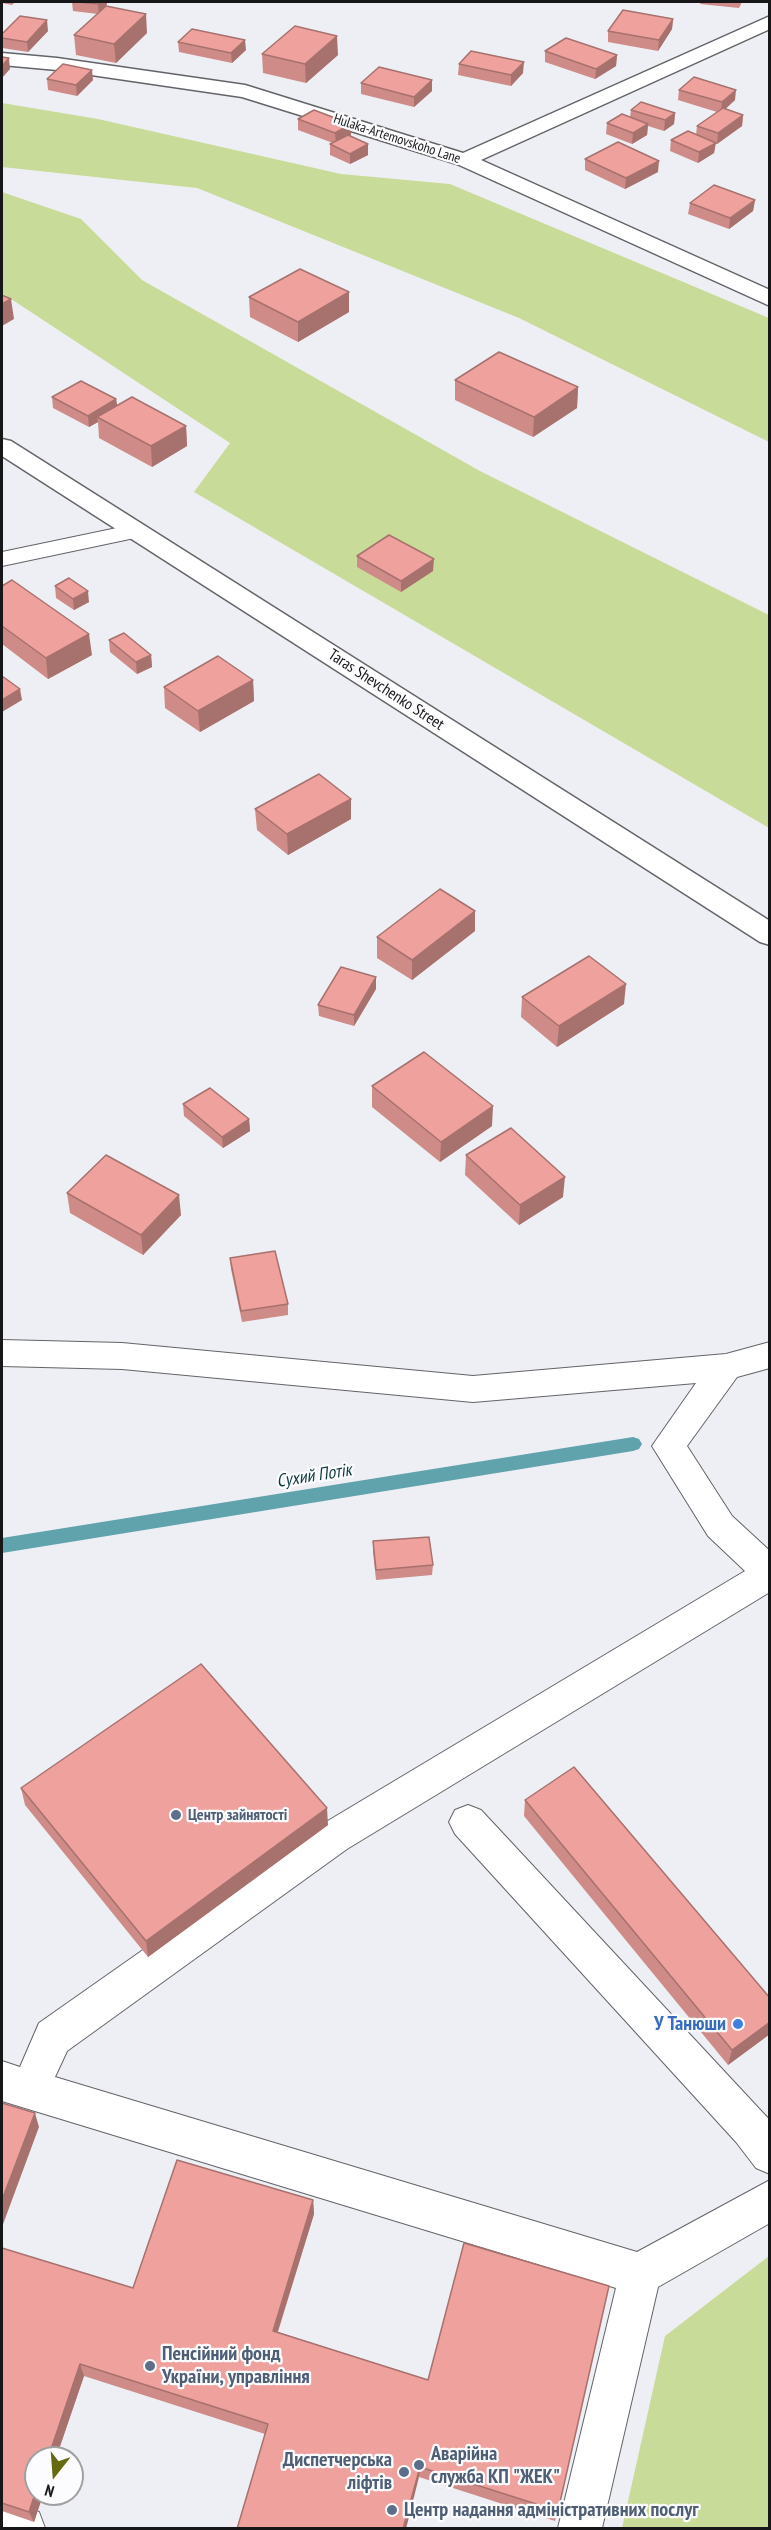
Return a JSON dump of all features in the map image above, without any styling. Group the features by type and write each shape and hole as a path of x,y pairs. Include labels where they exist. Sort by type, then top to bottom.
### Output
{"street":[{"path":"464,160 770,22"},
{"name":"Hulaka-Artemovskoho Lane","path":"2,59 57,64 245,91 464,160 770,299"},
{"name":"Taras Shevchenko Street","path":"2,446 770,935"}],"lane":[{"path":"2,559 136,531"},
{"path":"2,1353 122,1356 473,1389 726,1367 770,1355"},
{"path":"726,1367 669,1446 720,1526 770,1573 334,1837 52,2037 16,2085 640,2274 770,2200"},
{"path":"468,1822 750,2128 770,2154"},
{"path":"580,2529 640,2274"},
{"path":"2,2521 23,2529"}],"green space":[{"path":"2,103 98,119 341,174 450,184 769,318 769,442 519,318 197,188 2,167"},
{"path":"2,192 81,219 142,280 480,471 769,615 769,828 194,492 230,443 2,293"},
{"path":"769,2256 769,2528 622,2528 665,2336"}],"building":[{"path":"106,6 146,14 114,44 74,35"},
{"path":"623,10 673,19 659,40 608,31"},
{"path":"20,16 47,20 27,42 2,38 2,34"},
{"path":"295,26 337,36 305,64 262,54"},
{"path":"192,29 245,40 231,53 178,42"},
{"path":"566,38 617,55 596,69 545,51"},
{"path":"471,51 524,62 511,75 459,64"},
{"path":"2,57 9,58 2,66"},
{"path":"63,64 92,70 76,85 47,79"},
{"path":"379,67 432,80 414,97 361,83"},
{"path":"694,77 736,90 722,102 679,90"},
{"path":"641,102 675,113 665,120 631,110"},
{"path":"723,108 743,115 718,133 697,126"},
{"path":"314,110 351,124 335,133 298,119"},
{"path":"622,114 648,124 633,133 607,123"},
{"path":"688,131 716,143 699,152 671,140"},
{"path":"348,135 368,144 350,154 330,144"},
{"path":"618,142 659,161 626,178 585,159"},
{"path":"714,185 755,200 730,218 690,203"},
{"path":"300,269 349,292 298,322 249,297"},
{"path":"2,295 11,299 2,304"},
{"path":"499,352 578,387 534,417 455,380"},
{"path":"81,381 116,399 88,416 52,397"},
{"path":"132,397 186,426 151,446 97,417"},
{"path":"389,535 434,559 401,581 357,556"},
{"path":"69,578 88,591 73,599 55,586"},
{"path":"12,580 89,634 46,658 2,626 2,586"},
{"path":"124,633 151,655 136,662 109,640"},
{"path":"218,656 253,680 198,711 164,687"},
{"path":"2,676 20,689 2,700"},
{"path":"319,774 351,799 287,834 255,809"},
{"path":"440,889 475,911 412,960 377,937"},
{"path":"589,956 626,984 559,1026 522,997"},
{"path":"341,967 376,977 354,1015 318,1005"},
{"path":"424,1052 493,1106 441,1142 372,1086"},
{"path":"210,1088 249,1119 222,1137 183,1104"},
{"path":"511,1128 565,1177 520,1205 466,1155"},
{"path":"106,1155 179,1195 141,1235 67,1193"},
{"path":"275,1251 288,1304 241,1311 230,1258"},
{"path":"429,1537 433,1565 376,1570 373,1541"},
{"name":"Центр зайнятості","path":"201,1664 327,1808 146,1941 21,1788"},
{"path":"574,1767 770,1998 770,2022 732,2050 525,1800"},
{"path":"2,2103 35,2113 2,2200"},
{"path":"177,2160 313,2200 273,2331 428,2380 464,2243 609,2286 558,2511 420,2467 403,2529 237,2529 268,2424 80,2364 52,2446 24,2446 24,2506 31,2506 29,2512 2,2503 2,2248 133,2288"}],"waterway":[{"name":"Сухий Потік","path":"2,1546 633,1444"}],"place":[{"name":"Центр зайнятості","path":"176,1815"},
{"name":"У Танюши","path":"738,2024"},
{"name":"Пенсійний фонд України, управління","path":"150,2366"},
{"name":"Аварійна служба КП \"ЖЕК\"","path":"419,2465"},
{"name":"Диспетчерська ліфтів","path":"404,2472"},
{"name":"Центр надання адміністративних послуг","path":"392,2510"}]}
